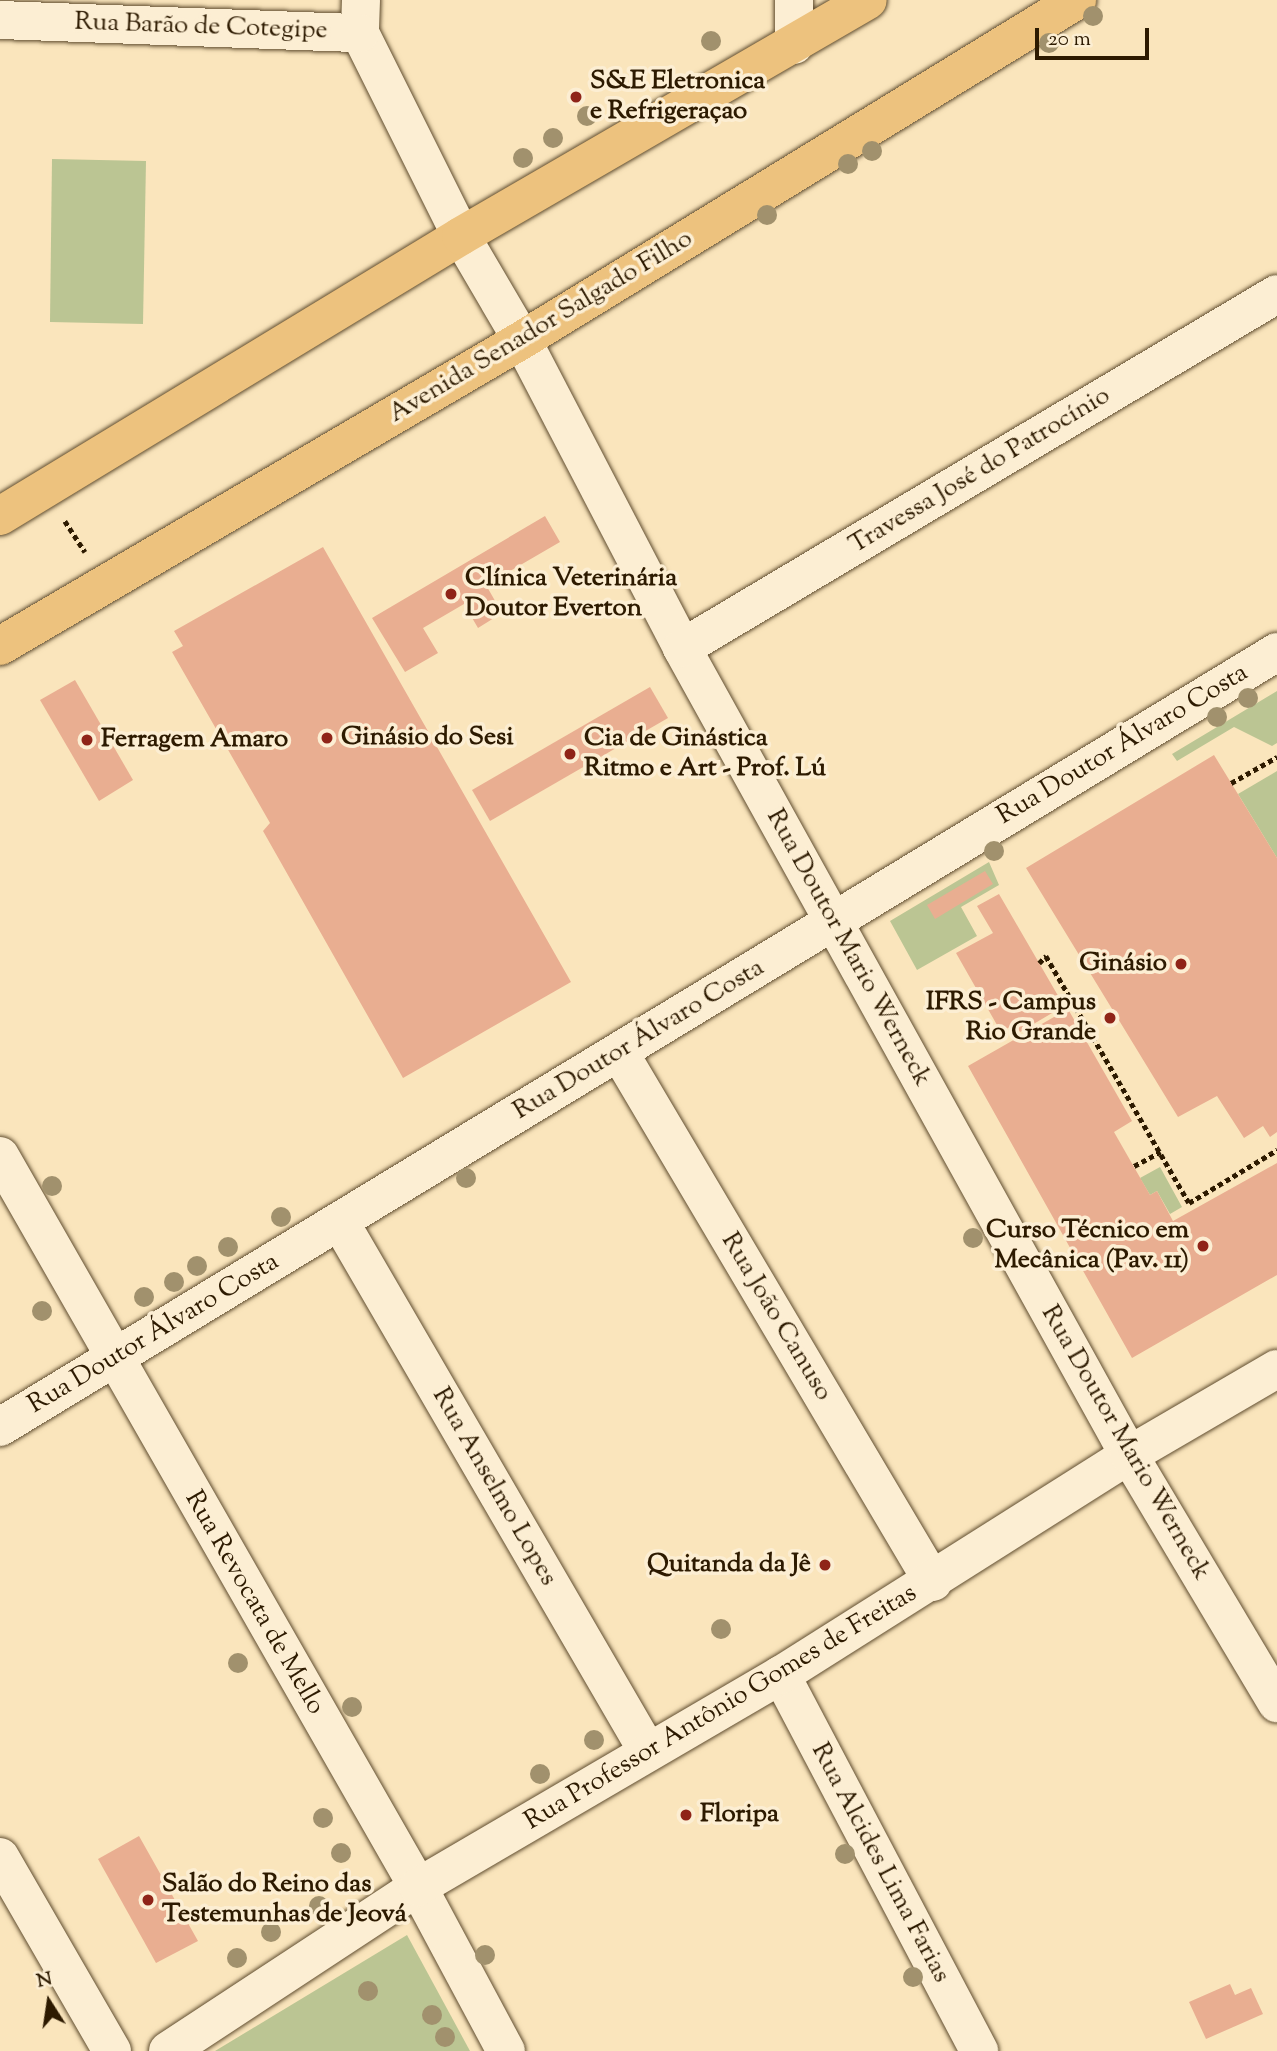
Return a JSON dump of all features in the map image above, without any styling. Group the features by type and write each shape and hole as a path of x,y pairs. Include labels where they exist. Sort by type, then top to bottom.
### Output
{"main road":[{"path":"0,516 461,236 868,0"},
{"name":"Avenida Senador Salgado Filho","path":"0,646 522,340 1077,0"}],"street":[{"path":"794,0 794,45"},
{"name":"Rua Doutor Mario Werneck","path":"360,17 461,236 522,340 682,648 1129,1455 1277,1703"},
{"name":"Rua Barão de Cotegipe","path":"0,20 360,17"},
{"name":"Travessa José do Patrocínio","path":"682,648 1277,294"},
{"name":"Rua Doutor Álvaro Costa","path":"0,1427 1277,652"},
{"name":"Rua João Canuso","path":"619,1052 933,1582"},
{"name":"Rua Revocata de Mello","path":"0,1156 114,1360 418,1887 506,2051"},
{"name":"Rua Anselmo Lopes","path":"340,1222 648,1752"},
{"name":"Rua Professor Antônio Gomes de Freitas","path":"168,2051 418,1887 780,1675 933,1582 1129,1455 1277,1369"},
{"name":"Rua Alcides Lima Farias","path":"780,1675 979,2051"},
{"path":"0,1857 112,2051"}],"path":[{"path":"65,521 82,548"},
{"path":"1231,783 1277,757"},
{"path":"1039,963 1046,956 1189,1203 1277,1150"},
{"path":"1134,1166 1160,1152"}],"green space":[{"path":"52,159 146,161 143,324 50,322"},
{"path":"1277,691 1277,743 1272,746 1234,727 1177,761 1172,754"},
{"path":"1277,771 1277,858 1238,794"},
{"path":"989,862 999,885 961,907 977,936 917,970 890,921"},
{"path":"1160,1167 1182,1207 1170,1214 1157,1191 1150,1195 1140,1178"},
{"path":"407,1935 470,2051 215,2051"}],"building":[{"name":"Clínica Veterinária Doutor Everton","path":"545,516 560,542 486,585 502,613 478,628 464,604 423,628 438,653 405,672 372,618"},
{"name":"Ginásio do Sesi","path":"323,547 571,982 403,1078 263,831 270,823 172,652 183,646 174,631"},
{"name":"Ferragem Amaro","path":"75,680 133,780 99,801 40,700"},
{"name":"Cia de Ginástica Ritmo e Art - Prof. Lú","path":"650,687 668,718 490,821 472,790"},
{"name":"Ginásio","path":"1214,755 1277,858 1277,1132 1270,1137 1263,1126 1244,1138 1217,1096 1178,1117 1026,868"},
{"path":"985,871 993,884 935,919 927,905"},
{"path":"999,894 1064,1006 1020,1032 1015,1024 1001,1032 956,953 993,933 977,906"},
{"path":"1068,1009 1132,1121 1114,1132 1150,1195 1157,1191 1173,1221 1277,1163 1277,1275 1132,1358 968,1066"},
{"name":"Salão do Reino das Testemunhas de Jeová","path":"139,1836 198,1941 156,1963 98,1859"},
{"path":"1230,1984 1235,1995 1251,1988 1263,2014 1206,2039 1189,2002"}],"place":[{"name":"S&E Eletronica e Refrigeraçao","path":"576,97"},
{"name":"Clínica Veterinária Doutor Everton","path":"451,594"},
{"name":"Ginásio do Sesi","path":"327,738"},
{"name":"Ferragem Amaro","path":"87,740"},
{"name":"Cia de Ginástica Ritmo e Art - Prof. Lú","path":"570,754"},
{"name":"Ginásio","path":"1181,964"},
{"name":"IFRS - Campus Rio Grande","path":"1110,1018"},
{"name":"Curso Técnico em Mecânica (Pav. 11)","path":"1203,1246"},
{"name":"Quitanda da Jê","path":"825,1565"},
{"name":"Floripa","path":"686,1815"},
{"name":"Salão do Reino das Testemunhas de Jeová","path":"148,1900"}]}
